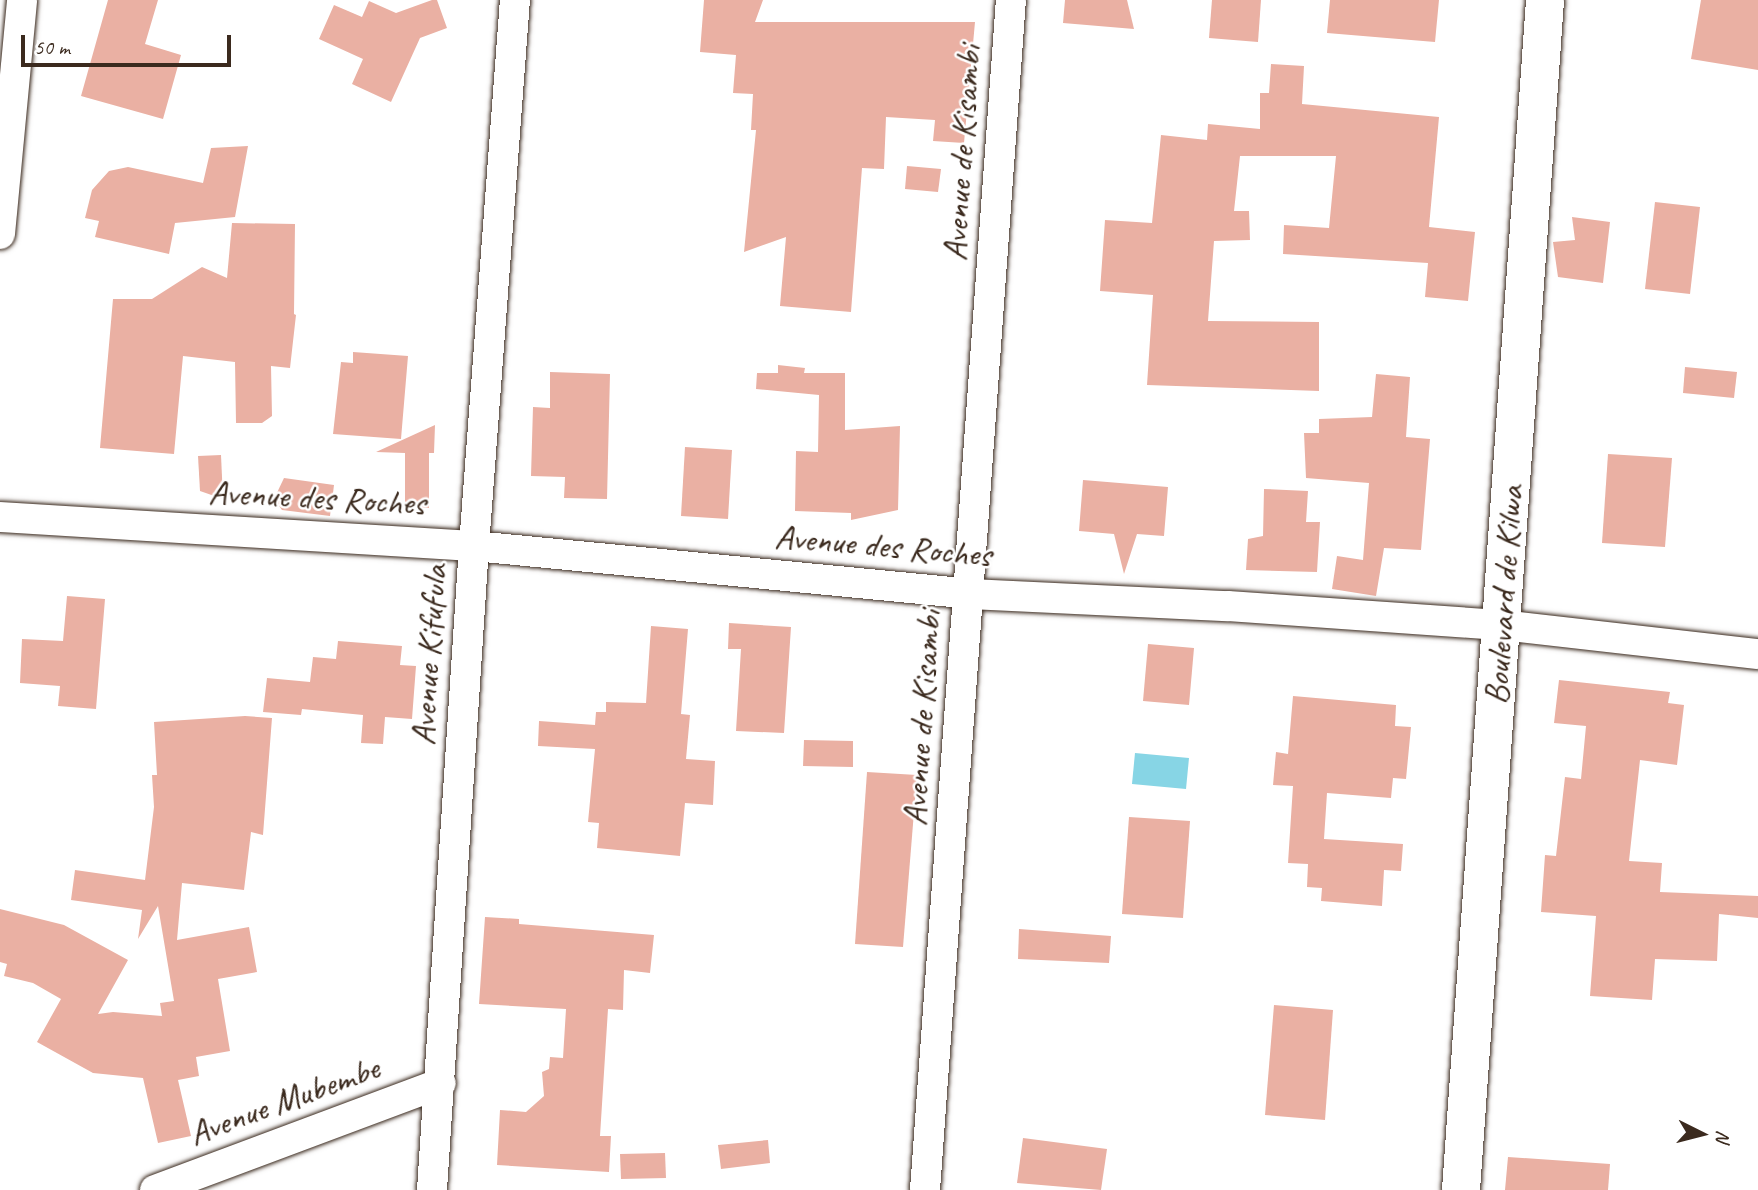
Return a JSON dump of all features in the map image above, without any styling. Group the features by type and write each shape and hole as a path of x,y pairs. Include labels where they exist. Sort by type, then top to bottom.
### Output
{"street":[{"path":"0,234 22,0"},
{"name":"Avenue Kifufula","path":"432,1190 474,546 515,0"},
{"name":"Avenue de Kisambi","path":"925,1190 1011,0"},
{"name":"Boulevard de Kilwa","path":"1461,1190 1545,0"},
{"name":"Avenue des Roches","path":"0,517 474,546 970,594 1228,606 1502,625 1758,653"},
{"name":"Avenue Mubembe","path":"155,1190 441,1083"}],"water":[{"path":"1135,753 1189,758 1186,789 1132,784"}],"building":[{"path":"108,0 158,0 145,44 181,55 163,119 81,96"},
{"path":"437,0 447,28 420,38 391,102 352,84 363,59 319,39 334,5 362,17 369,1 396,13"},
{"path":"704,0 763,0 755,22 975,22 964,143 933,141 935,120 886,117 884,169 862,168 851,312 780,306 786,237 744,252 756,130 751,130 753,94 733,93 736,55 700,52"},
{"path":"1065,0 1127,0 1134,29 1063,23"},
{"path":"1212,0 1261,0 1258,42 1209,38"},
{"path":"1330,0 1439,0 1435,42 1327,33"},
{"path":"1701,0 1758,0 1758,70 1691,59"},
{"path":"1271,64 1304,66 1302,104 1439,117 1429,227 1475,232 1468,301 1425,297 1428,263 1283,254 1284,225 1329,228 1336,156 1240,156 1234,211 1249,211 1250,240 1214,241 1208,321 1319,322 1319,391 1147,385 1153,295 1100,291 1105,220 1152,223 1161,135 1207,140 1208,124 1260,129 1260,93 1269,93"},
{"path":"248,146 235,217 175,223 169,254 95,237 99,221 85,218 92,190 109,171 128,167 203,183 211,148"},
{"path":"907,166 941,169 938,192 905,189"},
{"path":"1655,202 1700,207 1690,294 1645,289"},
{"path":"1572,217 1610,222 1603,283 1558,277 1553,242 1575,240"},
{"path":"232,223 295,224 296,315 290,368 271,366 272,416 262,423 236,423 235,362 183,356 174,454 100,448 113,299 152,299 202,267 227,278"},
{"path":"353,352 408,356 401,439 333,434 341,362 353,363"},
{"path":"778,365 805,368 804,373 845,373 845,430 900,426 898,510 851,520 851,513 795,511 796,451 818,452 819,395 756,389 757,373 778,373"},
{"path":"1685,367 1737,372 1734,398 1683,393"},
{"path":"550,372 610,374 607,499 564,498 565,477 531,476 533,407 550,408"},
{"path":"1376,374 1410,377 1406,437 1430,439 1421,550 1384,548 1376,596 1332,589 1337,556 1363,560 1369,483 1306,478 1304,433 1319,433 1319,419 1372,417"},
{"path":"435,425 434,453 429,453 429,508 405,508 405,453 376,452"},
{"path":"685,447 732,450 728,519 681,516"},
{"path":"1608,454 1672,458 1665,547 1602,543"},
{"path":"221,455 223,499 200,491 198,456"},
{"path":"284,478 334,485 330,516 282,510 274,499"},
{"path":"1083,480 1168,487 1164,536 1137,534 1124,574 1114,534 1079,531"},
{"path":"1264,489 1308,491 1306,522 1320,522 1317,572 1246,570 1248,539 1263,536"},
{"path":"67,596 105,599 96,709 58,706 60,686 20,683 22,639 63,641"},
{"path":"729,623 791,627 784,733 736,731 741,649 728,649"},
{"path":"651,626 688,629 681,714 690,715 686,759 715,761 713,805 685,803 680,856 597,848 599,823 588,822 595,749 538,746 539,721 595,725 596,712 606,712 606,702 646,703"},
{"path":"338,641 402,646 400,665 416,666 412,719 385,717 383,744 361,743 363,715 302,709 301,715 263,712 267,678 310,682 313,657 336,659"},
{"path":"1148,644 1194,648 1189,705 1143,701"},
{"path":"1559,680 1670,692 1668,703 1684,705 1677,765 1640,760 1629,861 1662,863 1660,892 1758,896 1758,918 1719,914 1717,961 1655,959 1652,1000 1590,996 1596,916 1541,912 1545,855 1556,856 1565,777 1581,779 1586,726 1554,723"},
{"path":"1293,696 1396,705 1395,726 1411,727 1406,779 1393,778 1391,798 1327,793 1324,839 1403,844 1401,871 1384,870 1382,906 1321,901 1322,888 1307,887 1308,864 1288,863 1293,786 1273,785 1276,752 1288,754"},
{"path":"245,716 272,718 263,835 251,832 244,890 182,883 177,940 249,927 257,972 218,979 230,1051 196,1057 199,1076 178,1080 191,1136 158,1143 143,1078 93,1073 37,1042 61,999 33,983 4,976 7,964 0,962 0,909 64,925 128,960 98,1014 113,1012 162,1016 160,1003 174,1001 158,906 138,939 142,910 71,900 75,870 145,880 154,807 152,775 157,775 154,722"},
{"path":"804,740 853,741 853,767 803,766"},
{"path":"867,772 917,775 903,947 855,944"},
{"path":"1129,817 1190,821 1183,918 1122,914"},
{"path":"485,917 519,919 519,924 654,935 650,973 624,970 623,1010 608,1009 600,1136 611,1136 609,1172 497,1165 500,1110 526,1112 544,1096 542,1072 549,1069 550,1057 563,1058 566,1009 479,1004"},
{"path":"1019,929 1111,936 1109,963 1018,959"},
{"path":"1274,1005 1333,1010 1325,1120 1265,1115"},
{"path":"1023,1138 1107,1149 1101,1190 1017,1183"},
{"path":"768,1140 770,1163 721,1169 718,1145"},
{"path":"665,1153 666,1178 621,1179 620,1154"},
{"path":"1508,1157 1610,1164 1608,1190 1505,1190"}]}
